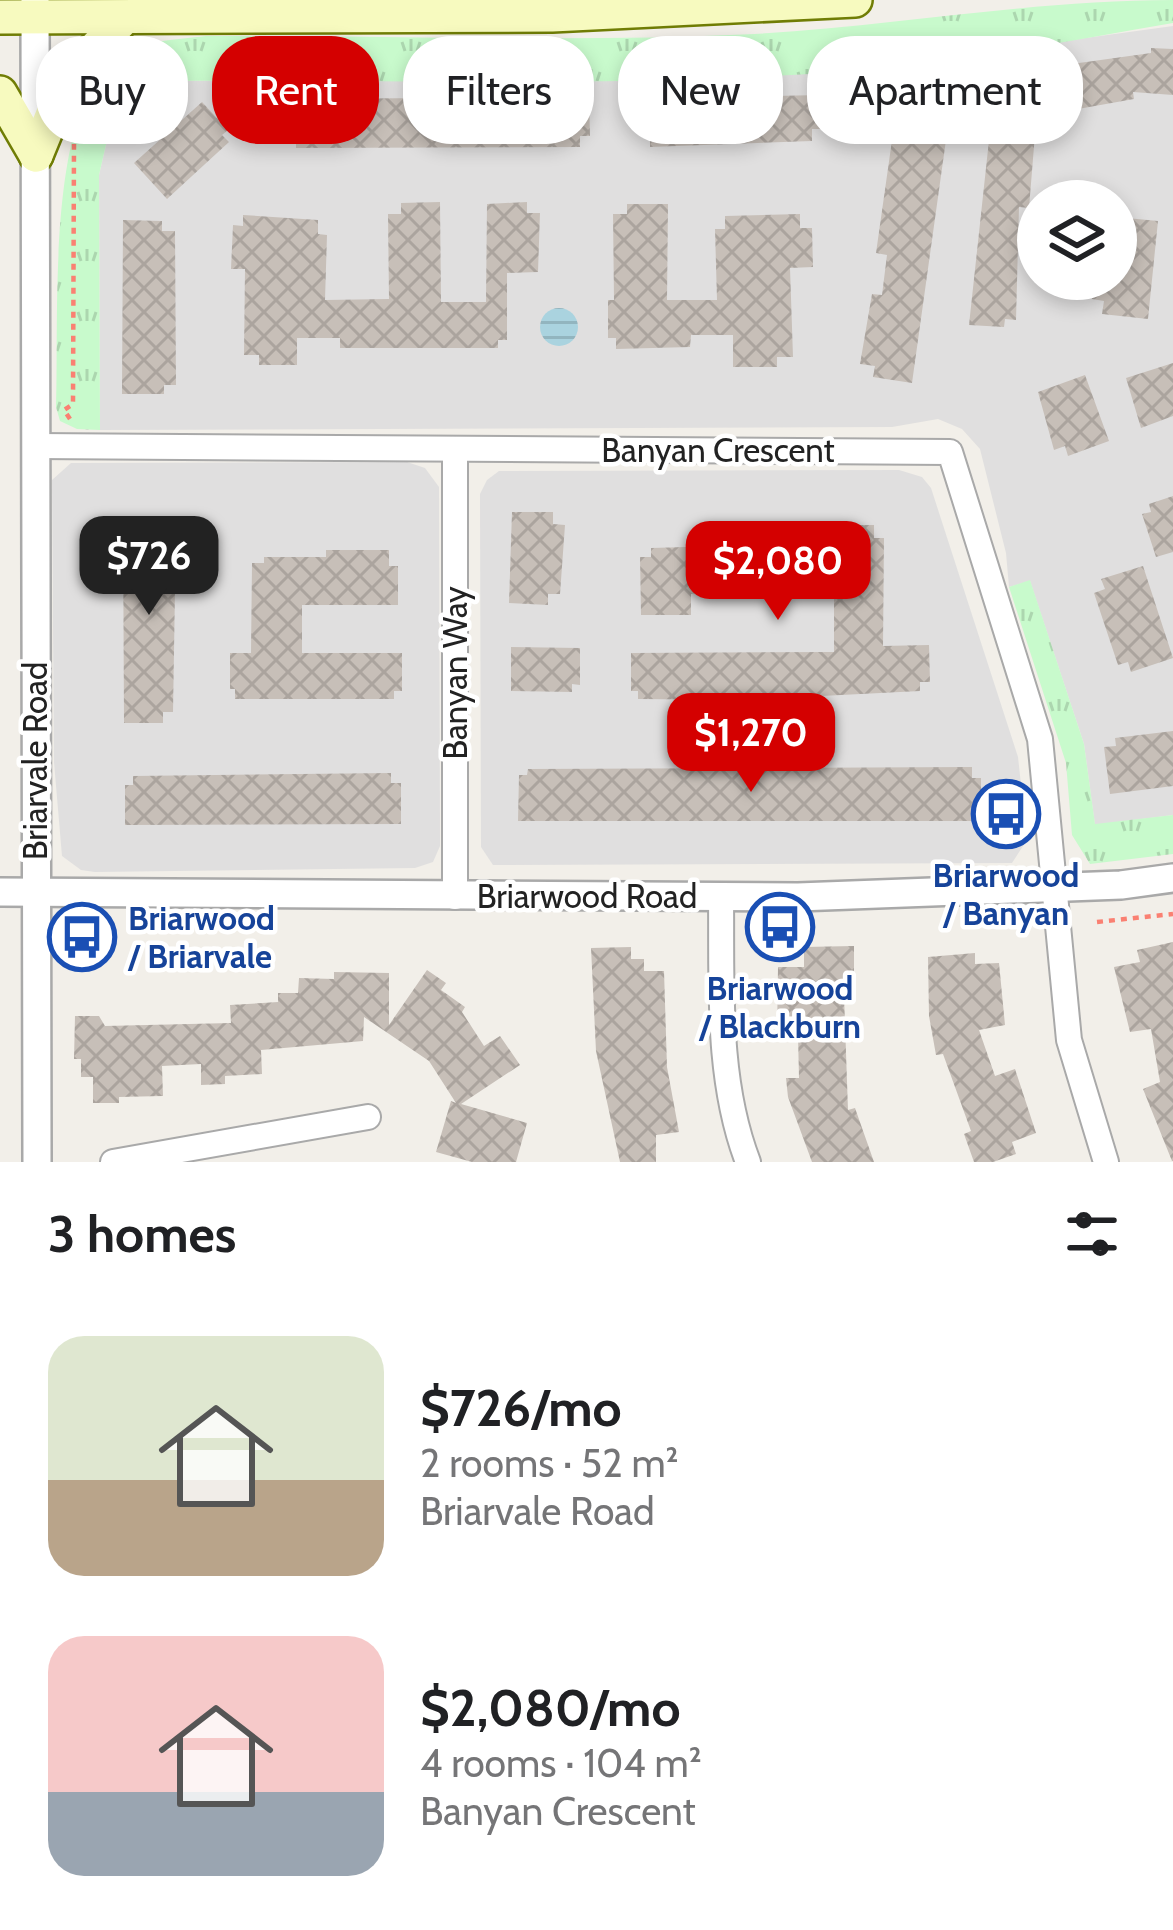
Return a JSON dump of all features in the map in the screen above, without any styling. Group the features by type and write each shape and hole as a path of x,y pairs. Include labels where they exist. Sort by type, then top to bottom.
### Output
{"main road":[{"path":"0,17 35,9 124,18 552,15 855,0"},
{"path":"36,155 68,77 124,18"},
{"path":"0,92 36,155"}],"street":[{"name":"Briarvale Road","path":"35,9 37,1162"},
{"name":"Banyan Crescent","path":"35,446 950,452 1040,740 1052,889"},
{"name":"Banyan Way","path":"455,450 455,896"},
{"name":"Briarwood Road","path":"0,892 721,896 1052,889 1173,878"},
{"path":"1052,889 1069,1040 1106,1162"},
{"path":"721,896 725,1061 736,1130 748,1162"},
{"path":"113,1162 368,1117"}],"path":[{"path":"70,419 64,410 73,404 73,144"},
{"path":"1097,922 1173,914"}],"shaded area":[{"path":"1173,26 1173,815 1095,825 1084,744 1030,581 1009,587 1006,553 980,449 962,429 938,419 892,427 100,430 99,175 106,144 188,144 188,81 212,81 212,144 379,144 379,80 403,80 403,144 594,144 594,79 618,79 618,144 783,144 783,74 807,73 807,144 1083,144 1083,38"},
{"path":"407,462 425,468 439,487 440,846 433,862 415,868 95,872 81,870 62,856 54,762 52,480 71,463"},
{"path":"899,470 922,477 931,488 1018,757 1027,840 1012,863 493,865 481,847 480,494 487,480 499,471"}],"green space":[{"path":"1173,0 1173,23 1083,38 807,36 807,74 783,75 783,36 709,36 754,34"},
{"path":"212,36 212,81 188,81 188,38"},
{"path":"379,37 403,37 403,81 379,81"},
{"path":"618,37 618,80 594,81 594,38"},
{"path":"72,144 106,144 99,175 100,430 77,429 60,421 56,407 60,225"},
{"path":"1030,580 1084,744 1095,824 1173,815 1173,854 1090,864 1072,835 1066,763 1009,587"}],"water":[{"path":"559,308 572,314 578,327 572,340 559,346 546,340 540,327 546,314"}],"building":[{"path":"1151,48 1173,49 1173,95 1133,92 1134,99 1083,108 1083,62 1151,53"},
{"path":"807,95 807,141 783,142 783,96"},
{"path":"379,98 403,98 403,144 580,147 296,148 296,144 379,144"},
{"path":"202,102 212,113 212,144 227,144 167,199 134,163 155,144 188,144 188,115"},
{"path":"650,144 731,144 650,147"},
{"path":"891,144 945,144 912,383 873,377 875,366 860,364 872,294 882,295 887,255 876,253"},
{"path":"989,144 1034,144 1031,180 1017,180 1016,320 1005,319 1004,327 969,325"},
{"path":"440,202 441,302 486,302 487,204 527,202 527,213 540,213 538,272 507,273 507,340 498,340 498,348 340,348 340,338 297,338 297,365 259,365 259,355 244,355 245,269 231,269 233,225 243,226 243,215 318,220 318,234 327,235 325,300 389,299 388,214 401,214 401,203"},
{"path":"627,204 668,204 667,300 717,300 715,229 725,229 725,216 800,214 800,228 812,228 813,267 790,268 793,357 777,357 777,367 733,367 733,335 691,335 690,347 616,349 616,338 608,338 608,300 614,300 613,214 627,214"},
{"path":"1137,219 1158,221 1148,319 1102,314 1104,301 1098,300 1137,300"},
{"path":"123,220 162,221 162,231 175,231 176,385 164,385 164,394 122,394"},
{"path":"1173,363 1173,416 1141,428 1126,378"},
{"path":"1085,375 1109,441 1068,456 1065,446 1054,450 1038,392"},
{"path":"1173,496 1173,552 1156,557 1142,514 1151,512 1149,504"},
{"path":"512,512 553,512 553,524 565,525 560,594 548,594 548,605 509,603"},
{"path":"168,516 168,530 176,530 173,712 163,712 163,723 124,723 123,517"},
{"path":"834,525 874,525 874,538 884,538 883,646 929,645 930,682 920,682 920,691 744,700 638,699 638,691 631,691 631,653 834,652 834,597 691,594 691,615 641,615 640,557 651,557 651,548 789,544 789,558 834,558"},
{"path":"326,550 389,550 389,566 398,566 398,605 302,605 302,653 402,653 402,691 394,691 394,699 235,699 235,689 230,689 230,653 251,653 252,563 264,563 264,557 326,557"},
{"path":"1143,566 1173,658 1131,672 1128,662 1118,665 1094,593 1105,589 1101,579"},
{"path":"511,647 580,648 580,685 572,684 572,692 511,691"},
{"path":"1173,731 1173,786 1110,794 1104,747 1116,746 1115,738"},
{"path":"972,767 972,778 981,778 981,821 518,821 519,775 527,775 528,769"},
{"path":"391,773 391,783 401,783 401,824 125,825 125,785 133,785 133,776"},
{"path":"1173,942 1172,1161 1143,1089 1160,1082 1151,1029 1130,1032 1114,967 1140,962 1137,950"},
{"path":"854,946 854,995 844,995 848,1110 855,1108 874,1162 812,1162 788,1097 786,1078 799,1078 798,1035 777,1035 778,967 804,967 804,947"},
{"path":"631,947 631,959 644,959 644,971 664,971 667,1067 679,1132 656,1135 656,1162 620,1162 596,1051 591,948"},
{"path":"975,953 975,964 999,963 1005,1025 979,1030 995,1076 1015,1069 1036,1133 1012,1142 1016,1154 993,1162 974,1162 964,1134 971,1131 943,1054 936,1055 929,1016 928,957"},
{"path":"427,970 446,983 441,990 465,1007 462,1012 484,1046 500,1036 520,1065 461,1104 527,1123 516,1162 472,1162 436,1152 451,1101 456,1103 429,1061 364,1017 363,1041 261,1050 262,1074 225,1076 225,1084 201,1085 201,1064 162,1066 163,1096 119,1097 119,1103 93,1103 93,1077 81,1077 81,1059 74,1059 75,1016 99,1016 105,1026 231,1023 230,1005 278,1002 278,993 298,993 299,978 334,979 334,972 389,973 389,1025"}],"place":[{"name":"Briarwood / Banyan","path":"1006,814"},
{"name":"Briarwood / Blackburn","path":"780,927"},
{"name":"Briarwood / Briarvale","path":"82,937"}]}
